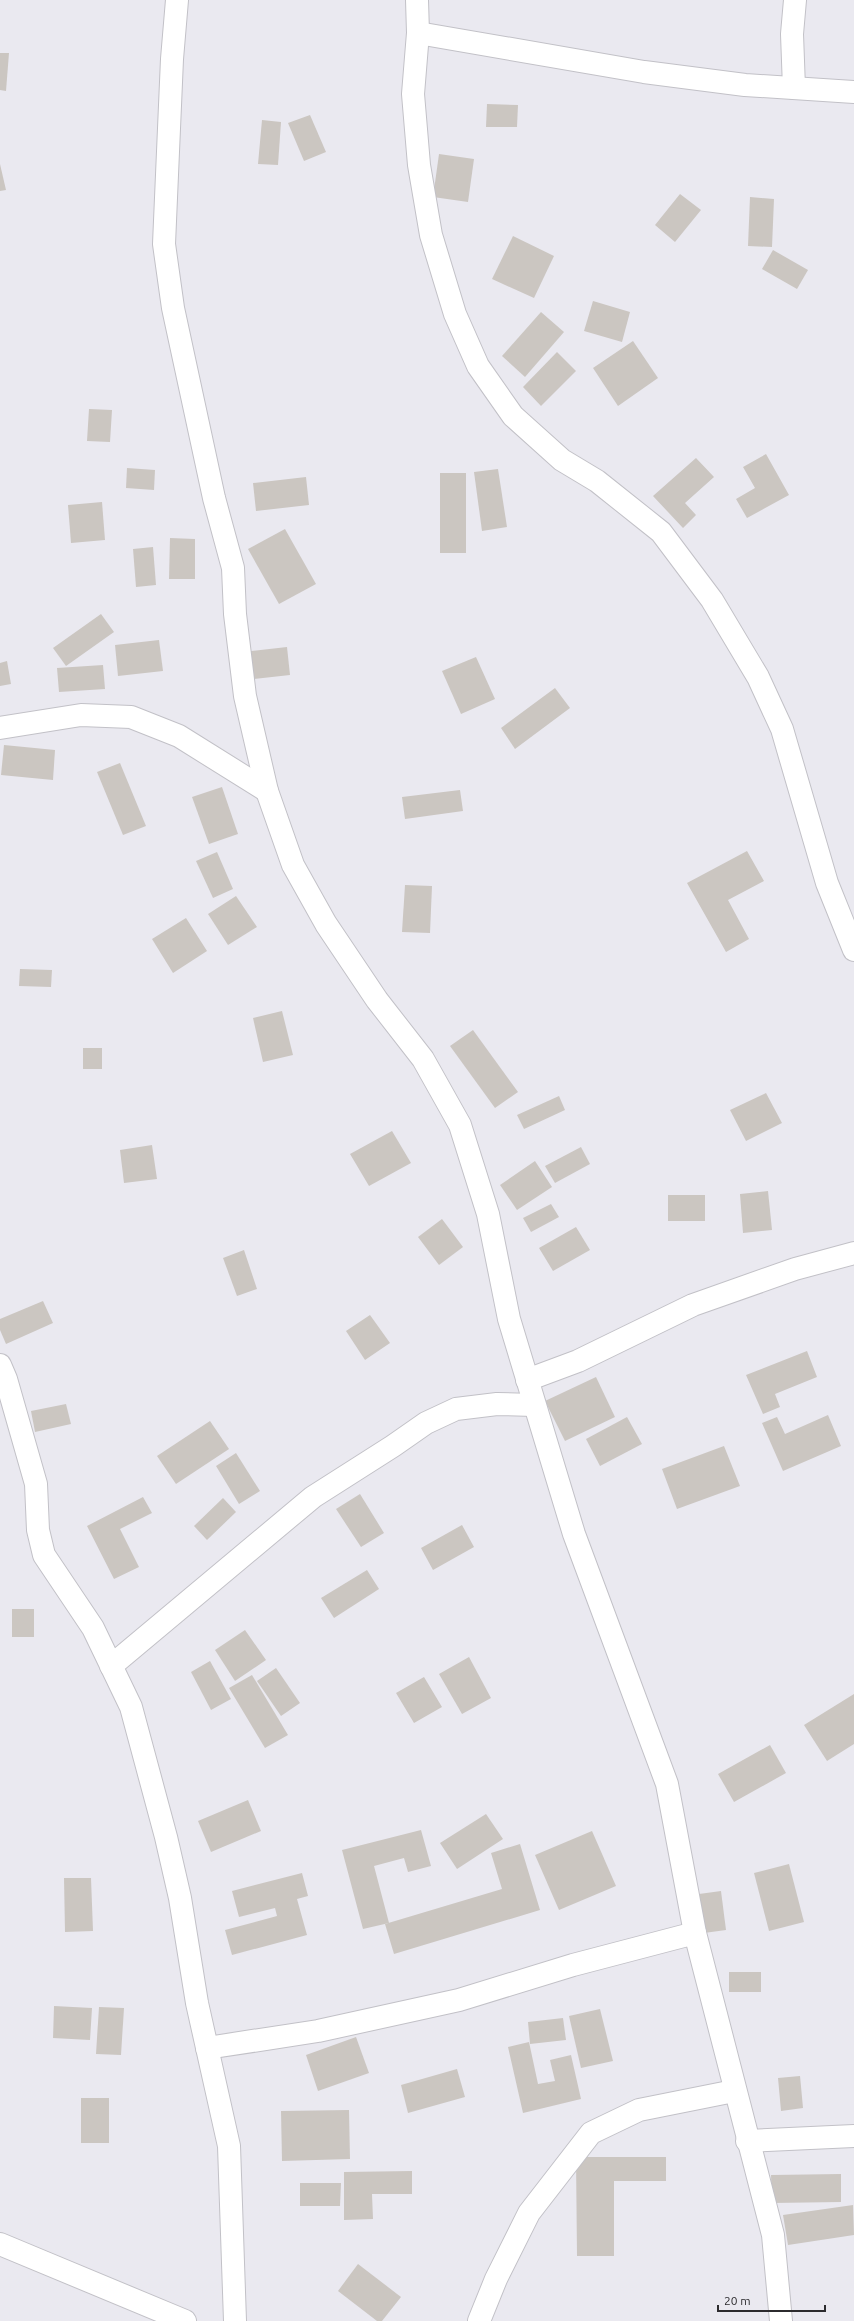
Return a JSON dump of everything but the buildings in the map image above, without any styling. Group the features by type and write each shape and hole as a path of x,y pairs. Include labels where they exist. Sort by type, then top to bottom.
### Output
{"street":[{"path":"177,0 172,59 164,244 173,308 214,498 234,568 235,614 245,696 268,791 293,865 326,924 377,1000 423,1059 460,1125 488,1214 509,1319 574,1534 667,1784 695,1933 734,2091 773,2235 781,2321"},
{"path":"417,0 418,33 413,94 419,165 431,235 455,314 478,366 518,421 562,460 597,481 661,532 712,600 758,677 782,729 827,883 854,950"},
{"path":"794,88 792,34 795,0"},
{"path":"418,33 644,72 745,85 854,92"},
{"path":"0,728 81,715 132,716 179,736 268,791"},
{"path":"527,1380 578,1361 693,1305 795,1270 854,1252"},
{"path":"0,1365 6,1379 36,1484 38,1530 44,1555 93,1628 131,1707 166,1837 180,1898 196,2003 229,2146 235,2321"},
{"path":"111,1666 313,1497 393,1446 426,1422 456,1409 497,1404 534,1405"},
{"path":"207,2048 318,2031 459,2000 574,1965 695,1933"},
{"path":"479,2321 496,2279 529,2213 591,2133 639,2110 734,2091"},
{"path":"747,2141 854,2136"},
{"path":"0,2244 185,2321"}]}
